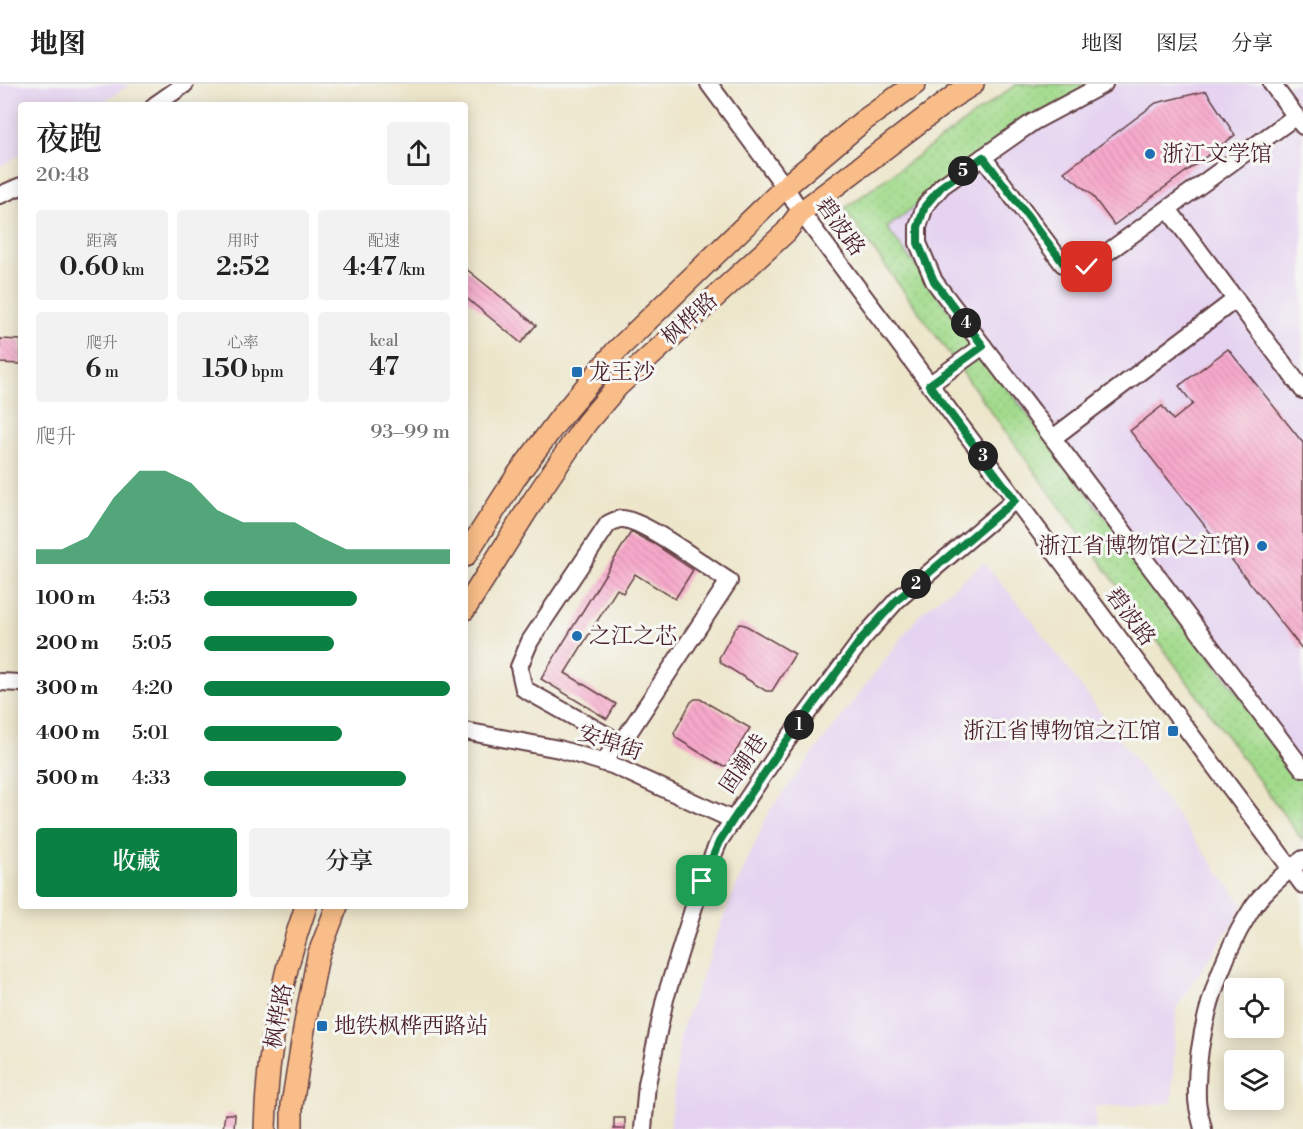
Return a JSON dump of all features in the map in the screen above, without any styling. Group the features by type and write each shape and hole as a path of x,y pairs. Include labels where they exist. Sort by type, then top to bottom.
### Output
{"main road":[{"name":"枫桦路","path":"468,552 563,414 616,351 785,187 863,122 915,84"},
{"name":"枫桦路","path":"468,604 533,501 587,422 618,386 786,232 801,212 973,84"},
{"name":"枫桦路","path":"265,1129 276,1018 294,939 305,909"},
{"name":"枫桦路","path":"292,1129 292,1105 318,956 336,909"}],"street":[{"path":"159,102 185,84"},
{"name":"碧波路","path":"709,84 1015,500 1297,863 1303,885"},
{"path":"1104,84 1033,122 942,186 925,206 918,227 918,243 934,281 1303,769"},
{"path":"983,157 1064,264 1075,268 1087,267 1168,209 1299,121 1272,84"},
{"path":"0,195 18,187"},
{"path":"1168,209 1303,390"},
{"path":"1053,438 1236,299"},
{"path":"929,385 983,346"},
{"name":"固潮巷","path":"643,1129 647,1084 665,999 702,881 719,842 780,750 862,638 897,600 1015,500"},
{"path":"620,519 633,521 729,581 622,741 617,741 524,689 519,667 530,641 608,524 620,519"},
{"path":"0,682 18,683"},
{"name":"安埠街","path":"468,732 559,749 604,763 733,820"},
{"path":"604,763 617,741"},
{"path":"1203,1129 1197,1099 1202,1037 1218,975 1252,908 1297,863"}],"shaded area":[{"path":"0,84 131,84 103,102 18,102 18,156 0,167"},
{"path":"1096,84 1303,84 1303,779 887,228 954,176"},
{"path":"984,563 1025,611 1244,906 1176,1009 1172,1103 1095,1107 1096,1129 670,1129 680,1034 727,908 769,811 921,613"}],"green space":[{"path":"1017,84 1096,84 1023,122 887,228 1303,779 1303,841 844,209"}],"building":[{"name":"浙江文学馆","path":"1206,91 1235,135 1114,225 1091,194 1064,172 1156,103"},
{"path":"468,270 536,325 521,343 468,299"},
{"path":"0,339 18,340 18,364 0,363"},
{"name":"浙江省博物馆(之江馆)","path":"1228,349 1303,443 1303,650 1130,431 1162,406 1173,420 1193,404 1179,386"},
{"name":"之江之芯","path":"631,532 693,570 675,599 635,574 623,593 617,589 565,673 616,704 607,719 541,679"},
{"path":"740,624 795,654 772,691 766,691 721,663 719,658 736,627"},
{"path":"700,699 750,728 727,766 720,765 676,738 674,733 691,702"},
{"path":"225,1114 235,1114 234,1129 223,1129"},
{"path":"614,1118 625,1118 625,1129 614,1129"}],"place":[{"name":"浙江文学馆","path":"1150,154"},
{"name":"龙王沙","path":"577,372"},
{"name":"浙江省博物馆(之江馆)","path":"1262,546"},
{"name":"之江之芯","path":"577,636"},
{"name":"浙江省博物馆之江馆","path":"1173,731"},
{"name":"地铁枫桦西路站","path":"322,1026"}],"route":[{"path":"702,881 719,842 733,820 780,750 862,638 897,600 1015,500 929,385 983,346 934,281 918,243 918,227 925,206 942,186 983,157 1064,264 1075,268 1087,267"}]}
